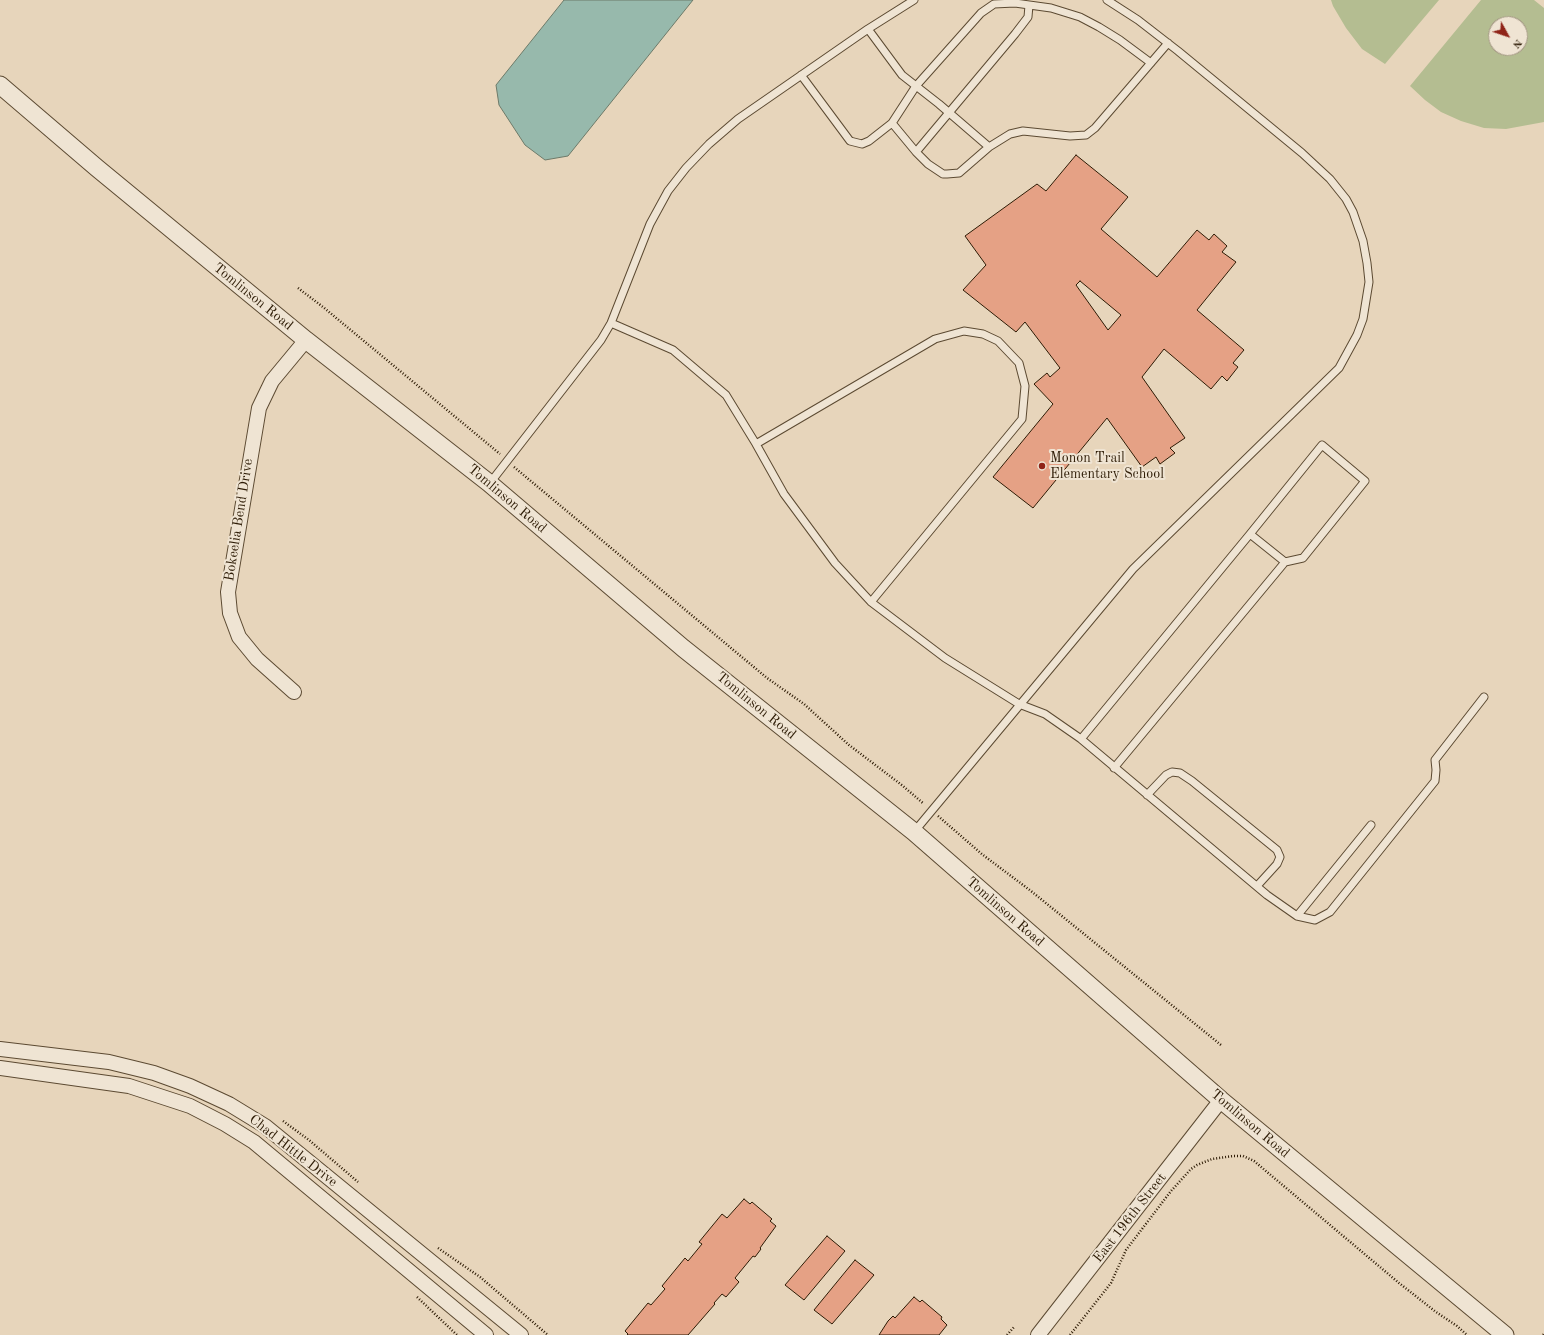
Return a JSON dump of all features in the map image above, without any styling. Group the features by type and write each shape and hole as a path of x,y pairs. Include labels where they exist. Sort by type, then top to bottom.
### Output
{"street":[{"name":"Tomlinson Road","path":"0,84 97,168 306,340 489,483 683,648 914,832 1221,1100 1505,1335"},
{"name":"Bokeelia Bend Drive","path":"294,692 257,659 239,637 230,613 228,592 259,408 272,381 306,340"},
{"name":"Chad Hittle Drive","path":"0,1049 109,1062 154,1073 190,1086 229,1104 265,1126 521,1335"},
{"name":"Chad Hittle Drive","path":"0,1068 129,1086 190,1106 225,1124 254,1142 486,1335"},
{"name":"East 196th Street","path":"1038,1335 1221,1100"}],"lane":[{"path":"489,483 589,357 611,323 650,224 658,208 676,180 709,144 732,124 868,29 914,0"},
{"path":"914,832 1133,569 1339,368 1357,335 1363,319 1369,282 1367,262 1358,224 1346,199 1330,179 1316,165 1168,43 1124,10 1107,0"},
{"path":"801,75 850,141 862,144 869,141 892,123 916,86 982,14 994,4 1015,3 1051,8 1080,17 1120,40 1151,63"},
{"path":"916,152 1015,34 1028,17 1029,5"},
{"path":"868,29 902,75 950,112 989,147"},
{"path":"892,123 928,164 942,174 959,173 989,147 1010,134 1023,130 1070,136 1086,135 1095,128 1168,43"},
{"path":"611,323 673,350 726,395 784,494 835,562 871,602 945,658 1020,704 1045,714 1081,739 1257,886 1297,916 1314,920 1330,912 1435,781 1435,760 1484,697"},
{"path":"756,444 935,339 964,331 983,334 998,341 1019,363 1025,386 1022,419 871,602"},
{"path":"1081,739 1322,445 1365,481 1303,558 1285,562 1114,768"},
{"path":"1250,534 1285,562"},
{"path":"1147,795 1166,775 1172,772 1180,773 1277,850 1280,857 1277,864 1257,886"},
{"path":"1297,916 1371,825"}],"path":[{"path":"298,288 323,306 544,493 767,678 804,704 849,745 904,786 983,855 1031,891 1220,1045"},
{"path":"1070,1335 1111,1283 1126,1250 1171,1191 1191,1169 1205,1161 1221,1157 1243,1156 1254,1161 1399,1283 1436,1312 1458,1326 1467,1335"},
{"path":"414,1294 457,1335"},
{"path":"1007,1335 1015,1326"}],"shaded area":[{"path":"564,0 693,0 568,156 545,160 525,145 499,105 496,85"},
{"path":"1331,0 1439,0 1385,64 1362,49 1346,28"},
{"path":"1481,0 1534,0 1544,8 1544,122 1506,129 1484,128 1461,121 1441,112 1410,86"}],"building":[{"name":"Monon Trail Elementary School","path":"1076,155 1128,197 1101,229 1157,277 1197,230 1209,240 1214,234 1227,246 1222,252 1236,262 1197,310 1244,350 1233,363 1238,367 1227,381 1222,376 1211,389 1164,349 1142,377 1185,438 1170,448 1175,453 1160,464 1156,457 1142,467 1107,418 1033,508 993,477 1053,404 1034,384 1047,373 1050,377 1060,368 1025,322 1016,332 963,290 986,265 965,236 1037,184 1046,191","holes":["1080,281 1121,315 1108,330 1076,285"]},
{"path":"744,1199 750,1204 752,1202 772,1219 770,1221 776,1226 755,1257 753,1256 735,1278 739,1282 726,1297 722,1294 688,1335 627,1335 628,1334 625,1331 648,1303 651,1305 665,1289 662,1286 685,1258 688,1261 702,1244 699,1242 722,1214 727,1218"},
{"path":"827,1236 845,1251 804,1300 785,1285"},
{"path":"855,1260 874,1275 832,1324 814,1310"},
{"path":"914,1297 920,1302 922,1300 942,1317 941,1319 947,1325 939,1335 879,1335 888,1321 893,1316 895,1318"}],"place":[{"name":"Monon Trail Elementary School","path":"1042,466"}]}
